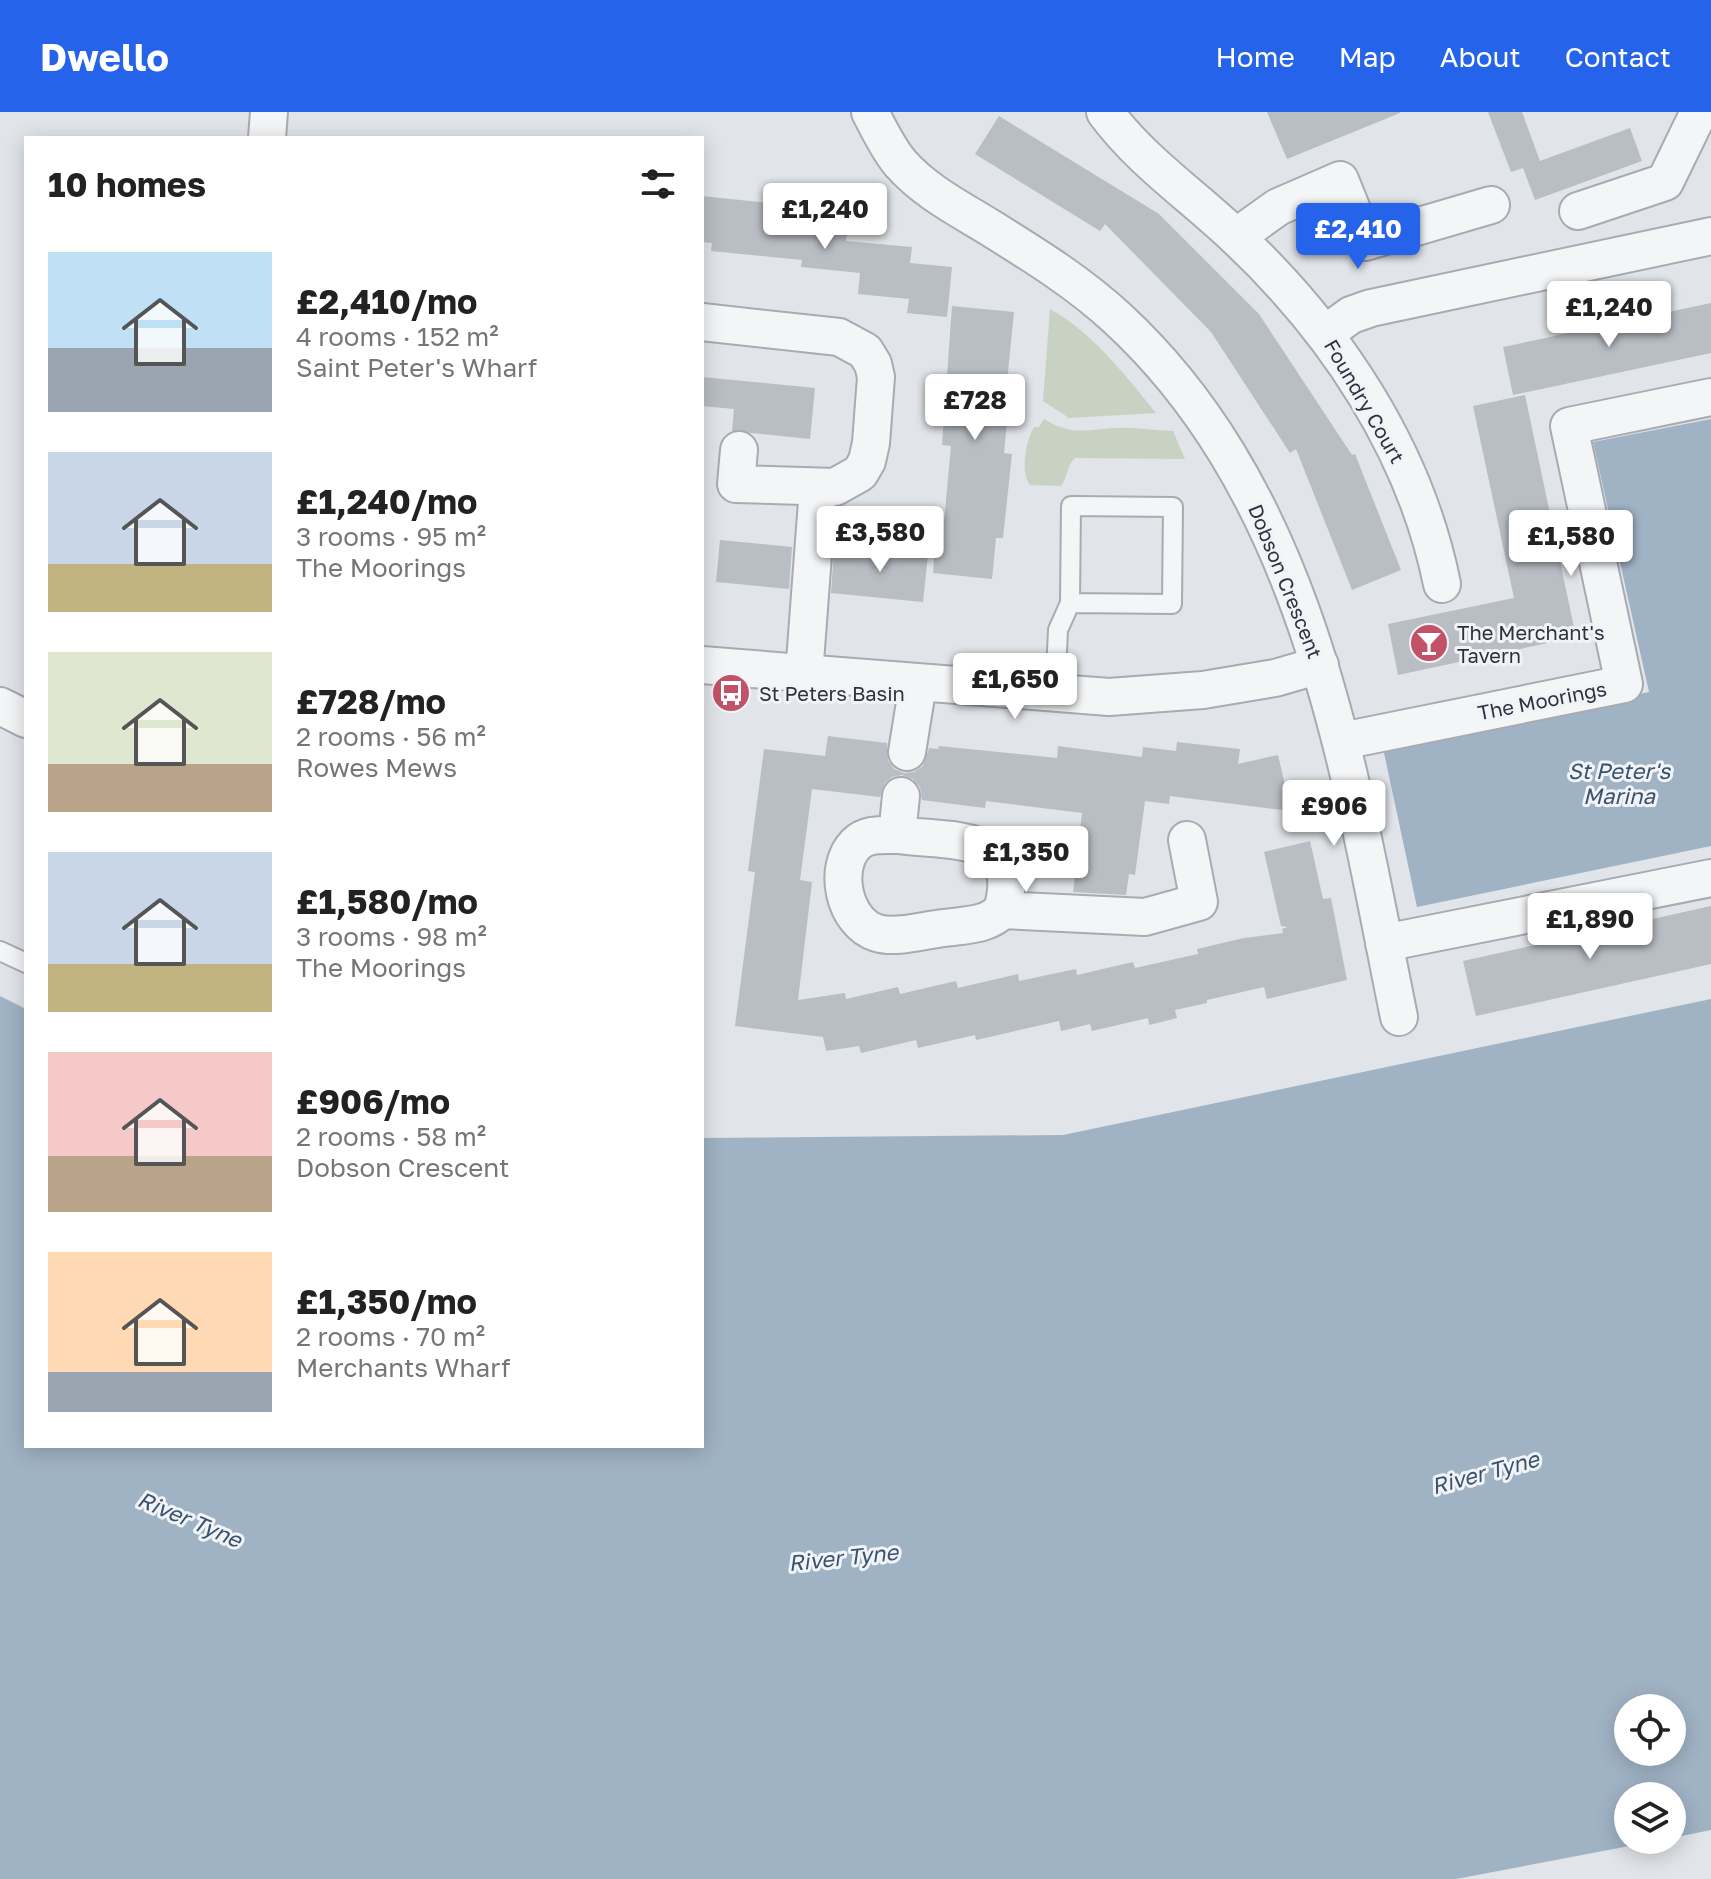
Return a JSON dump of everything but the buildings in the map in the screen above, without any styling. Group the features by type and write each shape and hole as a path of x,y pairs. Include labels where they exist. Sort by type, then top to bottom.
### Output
{"street":[{"path":"267,136 269,112"},
{"name":"Dobson Crescent","path":"870,112 899,162 914,177 1085,290 1126,327 1178,383 1234,463 1255,501 1291,584 1320,665 1342,741 1399,1017"},
{"name":"Foundry Court","path":"1105,112 1142,153 1236,237 1326,333 1363,389 1402,465 1419,506 1442,584"},
{"path":"1578,211 1665,182 1700,112 1711,116"},
{"path":"1236,237 1278,207 1340,180 1365,242 1491,205"},
{"path":"1326,333 1351,315 1371,308 1711,236"},
{"path":"704,322 839,337 865,351 873,364 876,377 867,461 860,473 848,482 818,488 736,484 739,450"},
{"name":"The Moorings","path":"1342,741 1624,684 1569,426 1711,397"},
{"path":"804,675 818,488"},
{"path":"704,665 1109,697 1164,695 1275,678 1320,665"},
{"path":"907,752 918,684"},
{"path":"0,706 24,718"},
{"path":"897,835 901,796"},
{"path":"1002,910 1008,878 1006,867 991,851 979,846 897,835 866,838 856,844 845,863 845,884 851,911 868,930 880,934 984,923 1002,910 1145,917 1199,902 1187,840"},
{"path":"1384,943 1711,878"}],"lane":[{"path":"1055,694 1058,630 1070,603 1071,506 1173,507 1172,604 1070,603"},
{"path":"0,951 24,962"}],"green space":[{"path":"1050,309 1094,342 1156,413 1069,418 1043,401"},
{"path":"1044,419 1076,431 1134,428 1173,431 1185,459 1075,458 1061,486 1030,485 1025,472 1027,448 1034,427 1039,427"}],"water":[{"name":"St Peter's Marina","path":"1711,419 1711,846 1417,907 1383,748 1649,692 1593,442"},
{"name":"River Tyne","path":"0,996 24,1008 24,1448 704,1448 704,1138 1063,1135 1711,999 1711,1830 1686,1835 1686,1782 1614,1782 1614,1849 1456,1879 0,1879"}],"place":[{"name":"The Merchant's Tavern","path":"1429,643"},
{"name":"St Peters Basin","path":"731,693"}]}
